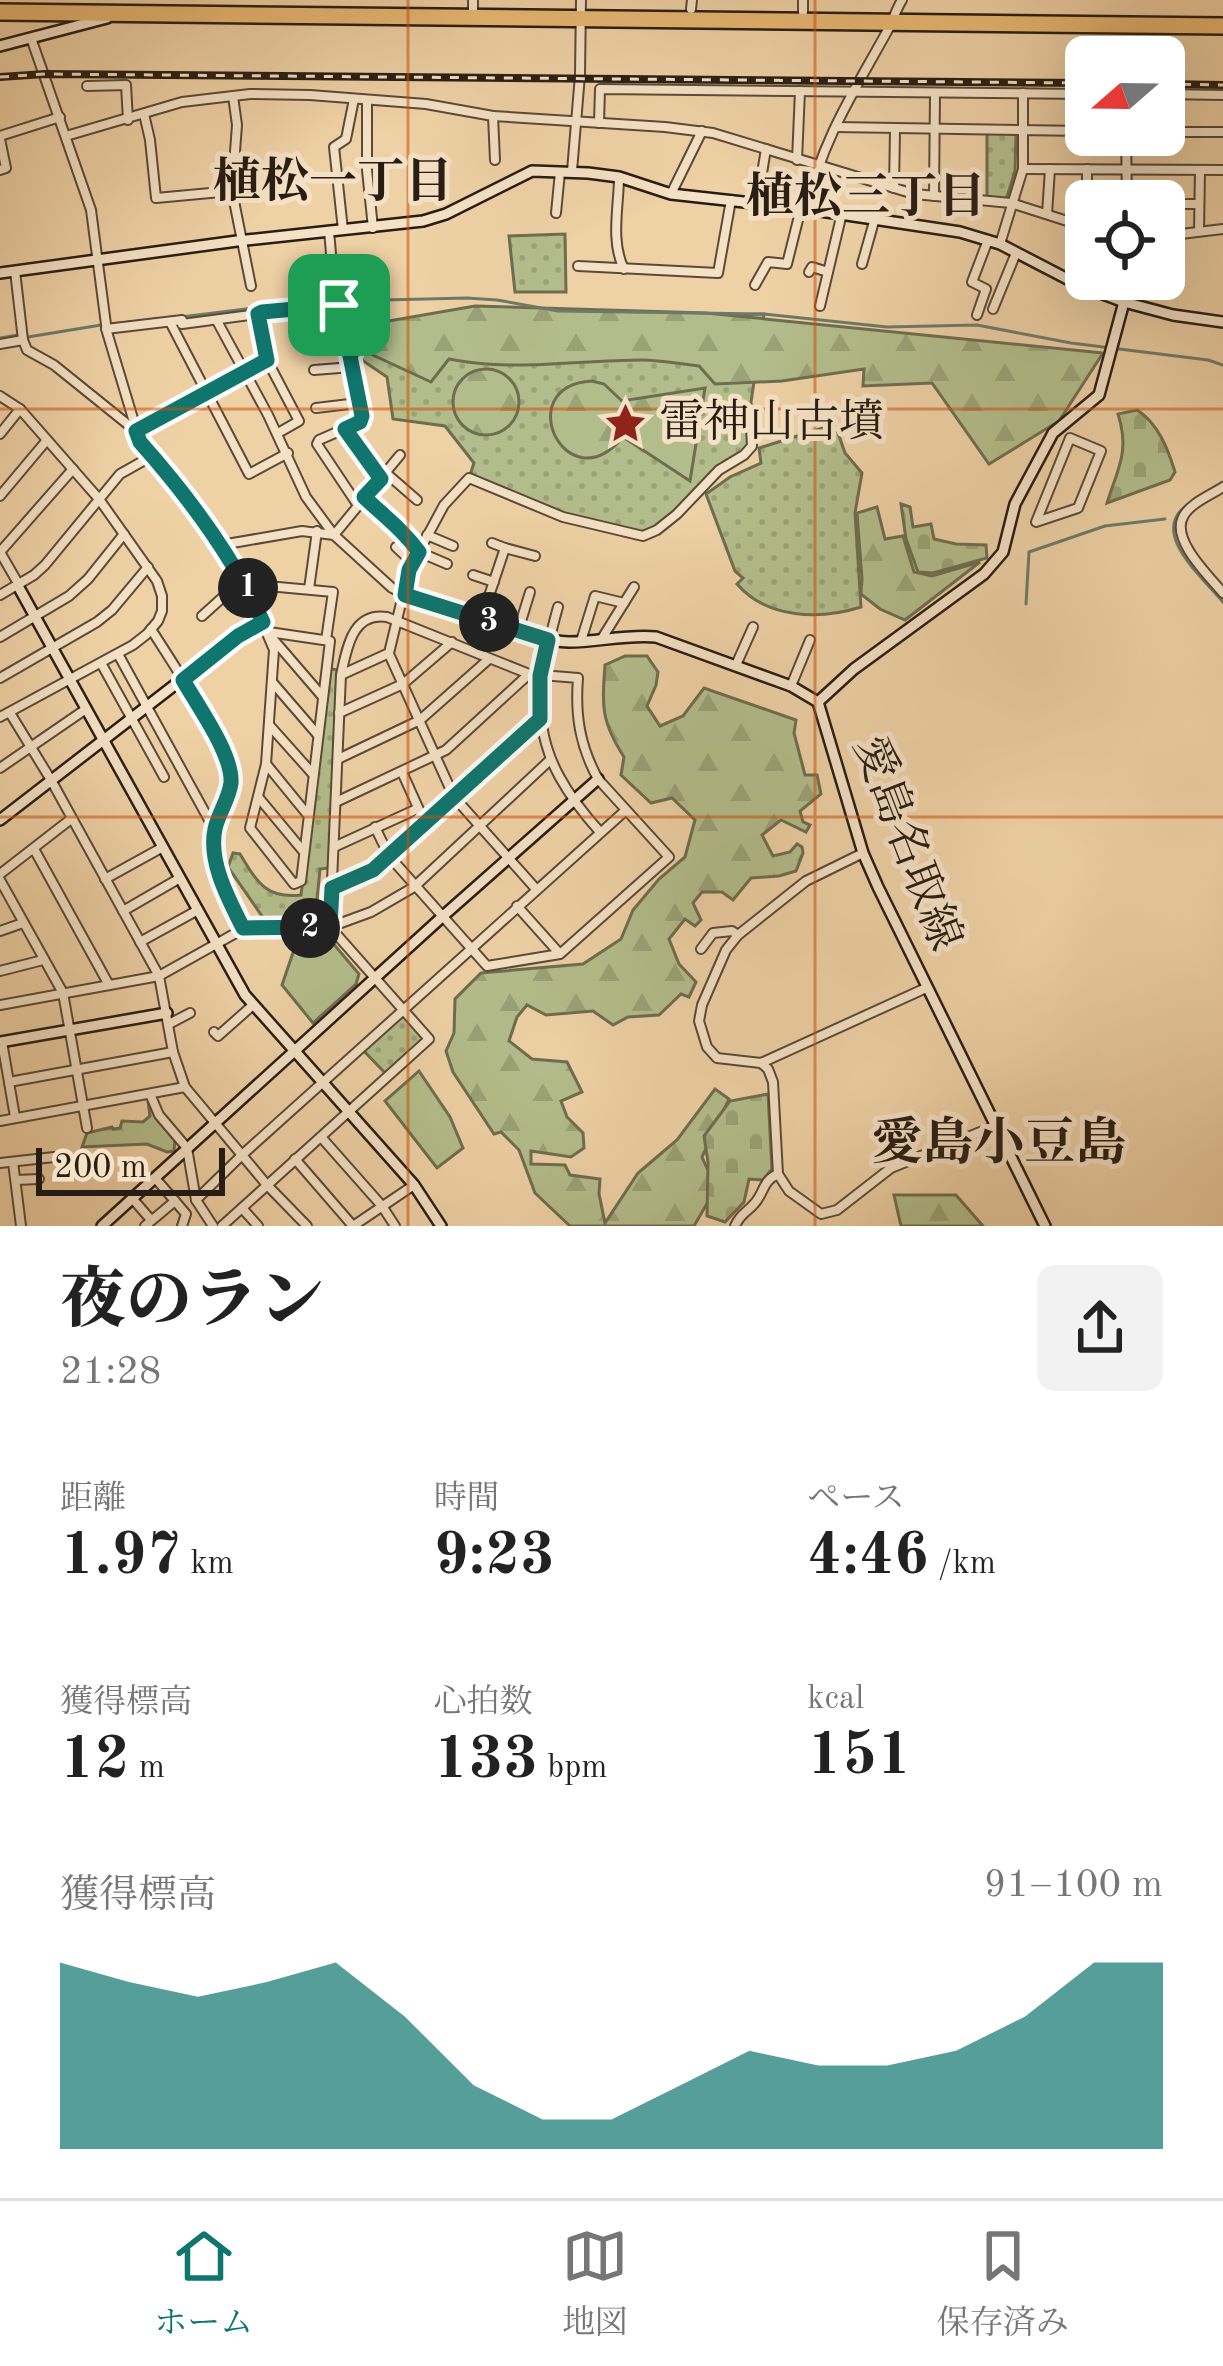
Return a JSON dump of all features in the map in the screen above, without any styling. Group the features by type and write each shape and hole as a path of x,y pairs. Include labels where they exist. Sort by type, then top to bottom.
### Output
{"highway":[{"path":"142,8 803,6 1223,26"},
{"path":"0,8 1223,17"}],"street":[{"path":"28,8 30,36 91,210 106,329 140,442 221,545 244,581 268,630 274,650 270,725 250,828 294,884 301,881 332,641 333,592 244,581 202,616"},
{"path":"0,46 142,8"},
{"path":"556,213 576,123 581,10"},
{"path":"755,285 768,262 787,264 818,166 896,12"},
{"path":"87,86 126,85 128,120"},
{"path":"599,124 600,88 1065,94"},
{"path":"797,160 800,91"},
{"path":"934,196 935,93"},
{"path":"977,315 986,290 972,282 1012,203 1023,169 1023,93"},
{"path":"66,136 182,102 233,96 279,94 426,104 493,116 702,131 914,194 1012,203 1065,220"},
{"path":"1185,94 1223,95"},
{"path":"233,96 232,191 251,286"},
{"path":"343,231 334,147 346,139 354,99"},
{"path":"367,100 373,228"},
{"path":"144,114 156,198 232,191"},
{"path":"493,116 495,160"},
{"path":"0,170 6,168 0,138 60,117"},
{"path":"836,127 1065,131"},
{"path":"894,188 895,129"},
{"path":"671,194 702,131"},
{"path":"1185,131 1223,131"},
{"path":"757,203 766,149"},
{"path":"1126,156 1126,180"},
{"path":"1023,169 1223,170"},
{"path":"1047,214 1050,169"},
{"path":"1087,169 1087,180"},
{"path":"1199,231 1200,170"},
{"path":"0,273 423,221 532,171 566,171 619,177 671,194 950,230 994,242 1124,302 1223,322"},
{"path":"619,177 617,240 623,269"},
{"path":"578,266 718,274 731,200"},
{"path":"1185,204 1198,204"},
{"path":"820,306 842,213"},
{"path":"862,264 875,218"},
{"path":"1185,233 1223,229"},
{"path":"329,232 338,302 358,344 350,356 360,422 316,444 361,500 397,525 419,552 447,564"},
{"path":"993,309 1016,253"},
{"path":"809,272 812,266 828,272"},
{"path":"15,271 27,350 54,365 136,431"},
{"path":"106,329 217,321 338,302"},
{"name":"愛島名取線","path":"1046,1226 863,853 818,702 854,669 994,566 1003,552 1015,504 1053,434 1099,395 1124,302"},
{"path":"258,314 267,360 299,421 278,434"},
{"path":"217,321 306,497 334,535 392,588 548,640 656,637 791,686 818,702"},
{"path":"170,322 249,474 288,454"},
{"path":"0,344 23,340"},
{"path":"136,431 267,360"},
{"path":"314,370 352,367"},
{"path":"0,396 20,409 99,499 148,567 162,596 162,611 134,645 5,715 51,780 159,976 173,1052 185,1087 308,1226"},
{"path":"316,407 358,403"},
{"path":"0,434 20,409"},
{"path":"536,889 454,796 389,653 413,563 444,506 469,478 562,517 643,536 657,530 719,470 752,446 750,409"},
{"path":"345,429 384,476 417,500"},
{"path":"1070,438 1101,451 1078,508 1034,524 1050,484 1070,438"},
{"path":"0,496 47,440"},
{"path":"334,535 400,455"},
{"path":"0,596 45,565 120,475 152,456"},
{"path":"73,469 0,552 245,995 414,1185 441,1226"},
{"path":"1031,474 1050,484"},
{"path":"1223,487 1178,514 1185,544 1223,593"},
{"path":"221,545 275,534 317,531 334,535"},
{"path":"309,589 317,531"},
{"path":"0,637 69,596 124,533"},
{"path":"427,535 453,546"},
{"path":"492,543 535,556"},
{"path":"396,547 413,563"},
{"path":"481,620 506,548"},
{"path":"0,677 97,622 148,567"},
{"path":"473,575 494,582"},
{"path":"601,640 634,587"},
{"path":"518,632 530,592"},
{"path":"581,641 595,596 624,603"},
{"path":"558,607 535,675 540,719 550,760 572,802 600,832"},
{"path":"151,1094 159,1115 187,1148 196,1200 217,1226 429,1039 330,927 341,675 348,644 360,624 378,615 535,675 578,679 578,727 598,779 669,857 560,954 487,966 389,856 375,827"},
{"path":"736,665 753,627"},
{"path":"151,629 227,762 231,782 213,842 220,876 243,928"},
{"path":"0,820 238,636 268,630 332,641"},
{"path":"268,630 322,697"},
{"path":"791,686 810,640"},
{"path":"339,713 403,684 452,642"},
{"path":"341,675 389,653"},
{"path":"118,654 214,830"},
{"path":"338,759 420,720 489,659"},
{"path":"101,663 164,777"},
{"path":"336,802 446,750 535,675"},
{"path":"273,683 318,735"},
{"path":"0,768 86,710"},
{"path":"332,888 373,870 540,719"},
{"path":"270,725 313,774"},
{"path":"0,1005 159,976 243,928 330,927 392,902 550,760"},
{"path":"266,764 308,815"},
{"path":"402,772 425,823"},
{"path":"102,1226 598,779"},
{"path":"259,797 304,852"},
{"path":"334,847 417,808"},
{"path":"196,1200 626,809"},
{"path":"71,819 0,877 63,993 87,1128"},
{"path":"105,879 164,847"},
{"path":"34,849 109,985"},
{"path":"863,853 806,881 738,935 726,950 702,1005 699,1021 707,1047 717,1058 761,1063 926,988"},
{"path":"123,911 180,878"},
{"path":"517,906 560,954"},
{"path":"140,942 198,910"},
{"path":"0,931 23,923"},
{"path":"701,949 713,933 738,935"},
{"path":"0,970 44,960"},
{"path":"214,1032 218,1036 254,1005"},
{"path":"15,1118 1,1042 190,1013"},
{"path":"6,1078 173,1052"},
{"path":"761,1063 773,1082 778,1174 789,1191 827,1214 891,1168 995,1126"},
{"path":"0,1121 185,1087"},
{"path":"321,1136 395,1226"},
{"path":"0,1163 54,1157"},
{"path":"295,1160 353,1226 414,1185"},
{"path":"13,1162 21,1226"},
{"path":"735,1226 769,1178 778,1174"},
{"path":"154,1178 186,1214 182,1226"},
{"path":"16,1180 39,1179"},
{"path":"132,1198 148,1223 175,1201"},
{"path":"242,1208 258,1226"},
{"path":"825,1226 827,1214"}],"green space":[{"path":"1013,132 1015,171 1007,197 987,197 987,133"},
{"path":"565,234 566,292 515,292 509,236"},
{"path":"475,306 706,313 1103,353 1059,421 989,464 932,383 863,386 864,369 782,381 715,384 699,366 656,361 521,365 449,359 431,382 362,350 371,324"},
{"path":"764,314 750,409 752,446 719,470 657,530 628,534 563,517 469,478 474,463 445,426 393,419 387,377 359,358 358,327"},
{"path":"486,369 510,378 519,402 510,426 486,435 462,426 453,402 462,378"},
{"name":"雷神山古墳","path":"592,381 604,384 622,401 705,388 690,481 623,437 602,454 583,458 567,450 555,436 554,401 567,388"},
{"path":"1137,410 1156,429 1175,472 1170,480 1107,503 1123,449 1118,414"},
{"path":"835,424 845,453 862,473 855,513 861,607 812,615 779,610 749,596 737,584 743,578 735,571 706,494 761,463 759,448"},
{"path":"901,504 910,507 913,527 931,524 934,539 986,545 987,558 933,573 918,572 906,539"},
{"path":"877,507 885,539 903,536 914,572 932,576 980,562 905,620 880,609 861,594 857,513"},
{"path":"625,656 647,656 658,672 647,706 660,726 683,716 704,688 796,720 794,733 805,775 817,775 821,794 800,811 803,822 810,825 806,832 781,820 762,835 773,856 790,852 797,844 802,847 796,871 751,878 733,900 722,892 702,892 693,903 701,920 695,926 685,919 669,939 679,964 696,982 689,997 681,994 659,1015 628,1017 613,1025 593,1011 546,1015 527,1005 509,1041 532,1059 567,1062 582,1092 561,1101 567,1117 583,1133 584,1148 571,1157 531,1151 531,1164 565,1165 570,1175 600,1179 605,1223 638,1173 677,1140 715,1089 729,1099 702,1157 716,1188 694,1226 570,1226 535,1193 519,1150 501,1132 494,1134 453,1072 446,1051 454,1033 455,999 481,973 583,964 621,939 633,910 685,857 695,820 672,798 651,803 621,775 624,757 607,723 603,692 605,665"},
{"path":"328,668 337,670 329,868 320,869 315,920 264,919 228,867 233,853 240,854 264,887 279,894 301,895"},
{"path":"326,935 359,974 356,984 313,1023 282,985 295,947 308,946"},
{"path":"404,1015 423,1042 386,1074 363,1050"},
{"path":"419,1071 450,1117 463,1148 437,1168 385,1101"},
{"path":"768,1094 772,1169 763,1180 749,1179 744,1202 725,1222 707,1216 704,1136 730,1101"},
{"path":"148,1101 175,1139 174,1151 147,1144 82,1147 87,1133 120,1128 122,1121 143,1122 150,1116"},
{"path":"894,1195 956,1195 983,1226 901,1226"}],"waterway":[{"path":"342,301 467,298 558,311 764,314 887,327 977,325 1223,365"},
{"path":"181,317 333,302"},
{"path":"110,324 130,322"},
{"path":"28,337 101,325"},
{"path":"0,338 18,335"},
{"path":"1213,489 1223,482"},
{"path":"1190,503 1178,514 1176,540 1223,602"},
{"path":"1026,604 1029,552 1105,526 1165,519"}],"railway":[{"path":"0,77 1065,83"},
{"path":"1185,84 1223,85"}],"place":[{"name":"雷神山古墳","path":"625,424"}],"district":[{"name":"植松一丁目","path":"333,184"},
{"name":"植松三丁目","path":"866,199"},
{"name":"愛島小豆島","path":"999,1145"}],"route":[{"path":"339,305 358,344 350,356 362,416 345,429 381,479 364,497 419,552 409,570 405,595 548,640 540,676 540,719 373,870 332,888 330,927 243,928 220,876 213,842 231,782 227,762 183,680 263,622 221,545 136,431 267,360 258,314 339,305"}]}
